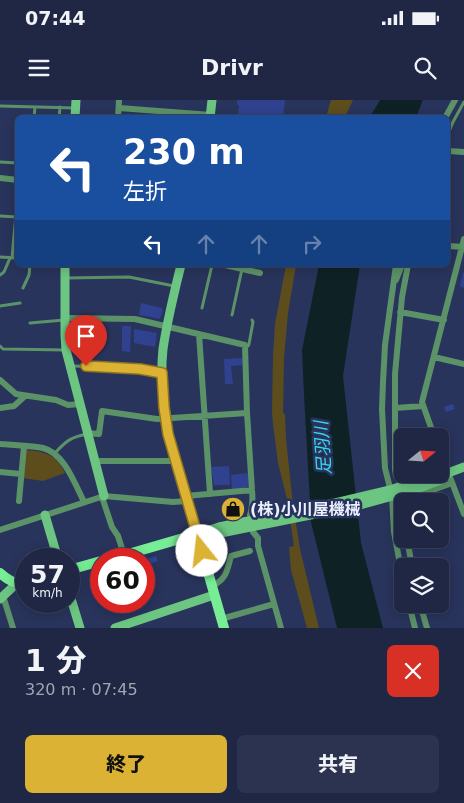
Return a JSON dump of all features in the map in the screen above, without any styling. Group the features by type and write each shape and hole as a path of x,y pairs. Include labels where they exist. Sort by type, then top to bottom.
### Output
{"main road":[{"path":"148,548 197,534 223,624"},
{"path":"0,573 10,581 15,582"}],"street":[{"path":"118,115 119,100"},
{"path":"211,115 212,100"},
{"path":"447,115 455,100"},
{"path":"119,108 200,115"},
{"path":"450,151 464,152"},
{"path":"1,179 15,180"},
{"path":"431,428 422,402 464,239"},
{"path":"450,246 463,247"},
{"path":"65,267 66,350 103,496 112,527 118,536 122,548"},
{"path":"181,267 167,326 162,373 165,419 168,434 197,534 221,533 265,521 390,493 415,483"},
{"path":"396,267 385,345 382,409 385,468 399,558"},
{"path":"392,285 396,281 401,267"},
{"path":"395,428 395,374 400,312 408,267"},
{"path":"243,268 260,273"},
{"path":"400,312 444,320"},
{"path":"65,319 135,319 244,345 253,507 250,516"},
{"path":"199,334 210,494"},
{"path":"434,357 464,364"},
{"path":"0,380 16,394 56,400 68,405 80,404"},
{"path":"0,408 14,406 25,396"},
{"path":"394,408 423,406"},
{"path":"88,433 99,434 102,411 157,420 247,413"},
{"path":"0,444 44,448 55,454 62,461 84,502"},
{"path":"19,500 24,446"},
{"path":"95,461 175,461"},
{"path":"449,473 464,467"},
{"path":"0,472 22,474"},
{"path":"449,476 464,514"},
{"path":"425,493 452,483"},
{"path":"0,530 103,496 173,502 210,494 252,490"},
{"path":"45,515 55,548"},
{"path":"253,532 258,538 258,546 281,628"},
{"path":"115,628 213,591 224,578 231,556 250,551"},
{"path":"13,628 2,597 15,587"},
{"path":"223,624 274,604"},
{"path":"75,613 80,628"},
{"path":"411,613 415,628"},
{"path":"423,613 427,628"}],"lane":[{"path":"450,129 464,102"},
{"path":"0,106 60,107 76,104"},
{"path":"34,115 35,107"},
{"path":"60,107 60,115"},
{"path":"0,162 15,163"},
{"path":"0,216 15,217"},
{"path":"0,275 4,272 11,258 15,231"},
{"path":"0,257 15,258"},
{"path":"23,288 30,267"},
{"path":"202,308 212,267"},
{"path":"232,315 243,268"},
{"path":"65,278 129,277 176,286"},
{"path":"0,306 20,303"},
{"path":"30,323 65,319"},
{"path":"244,345 248,346 249,344 252,320"},
{"path":"0,346 3,349 66,350"},
{"path":"70,366 103,366 162,373"},
{"path":"55,454 71,438 88,433"}],"shaded area":[{"path":"331,100 353,100 346,115 327,115"},
{"path":"286,267 296,267 288,313 284,358 283,413 285,414 293,505 300,549 319,628 307,628 291,570 289,547 294,546 287,499 278,463 272,411 275,324"},
{"path":"26,450 50,455 58,462 65,473 43,481 23,478"}],"water":[{"path":"380,100 423,100 417,115 371,115"},
{"name":"足羽川","path":"319,267 360,267 343,376 361,543 383,628 337,628 311,522 302,350"}],"building":[{"path":"237,100 285,100 283,115 238,114 239,105 237,105"},
{"path":"464,273 464,288 460,286"},
{"path":"141,303 162,308 160,319 139,315"},
{"path":"122,326 131,326 130,352 122,351"},
{"path":"134,329 157,333 155,347 134,343"},
{"path":"242,358 243,365 231,366 233,384 225,384 224,359"},
{"path":"453,404 455,409 446,412 444,407"},
{"path":"229,466 230,485 214,485 211,467"},
{"path":"248,473 249,487 232,489 231,475"}],"place":[{"name":"(株)小川屋機械","path":"233,509"}],"route":[{"path":"86,366 140,369 162,373 165,419 168,434 202,551"}]}
